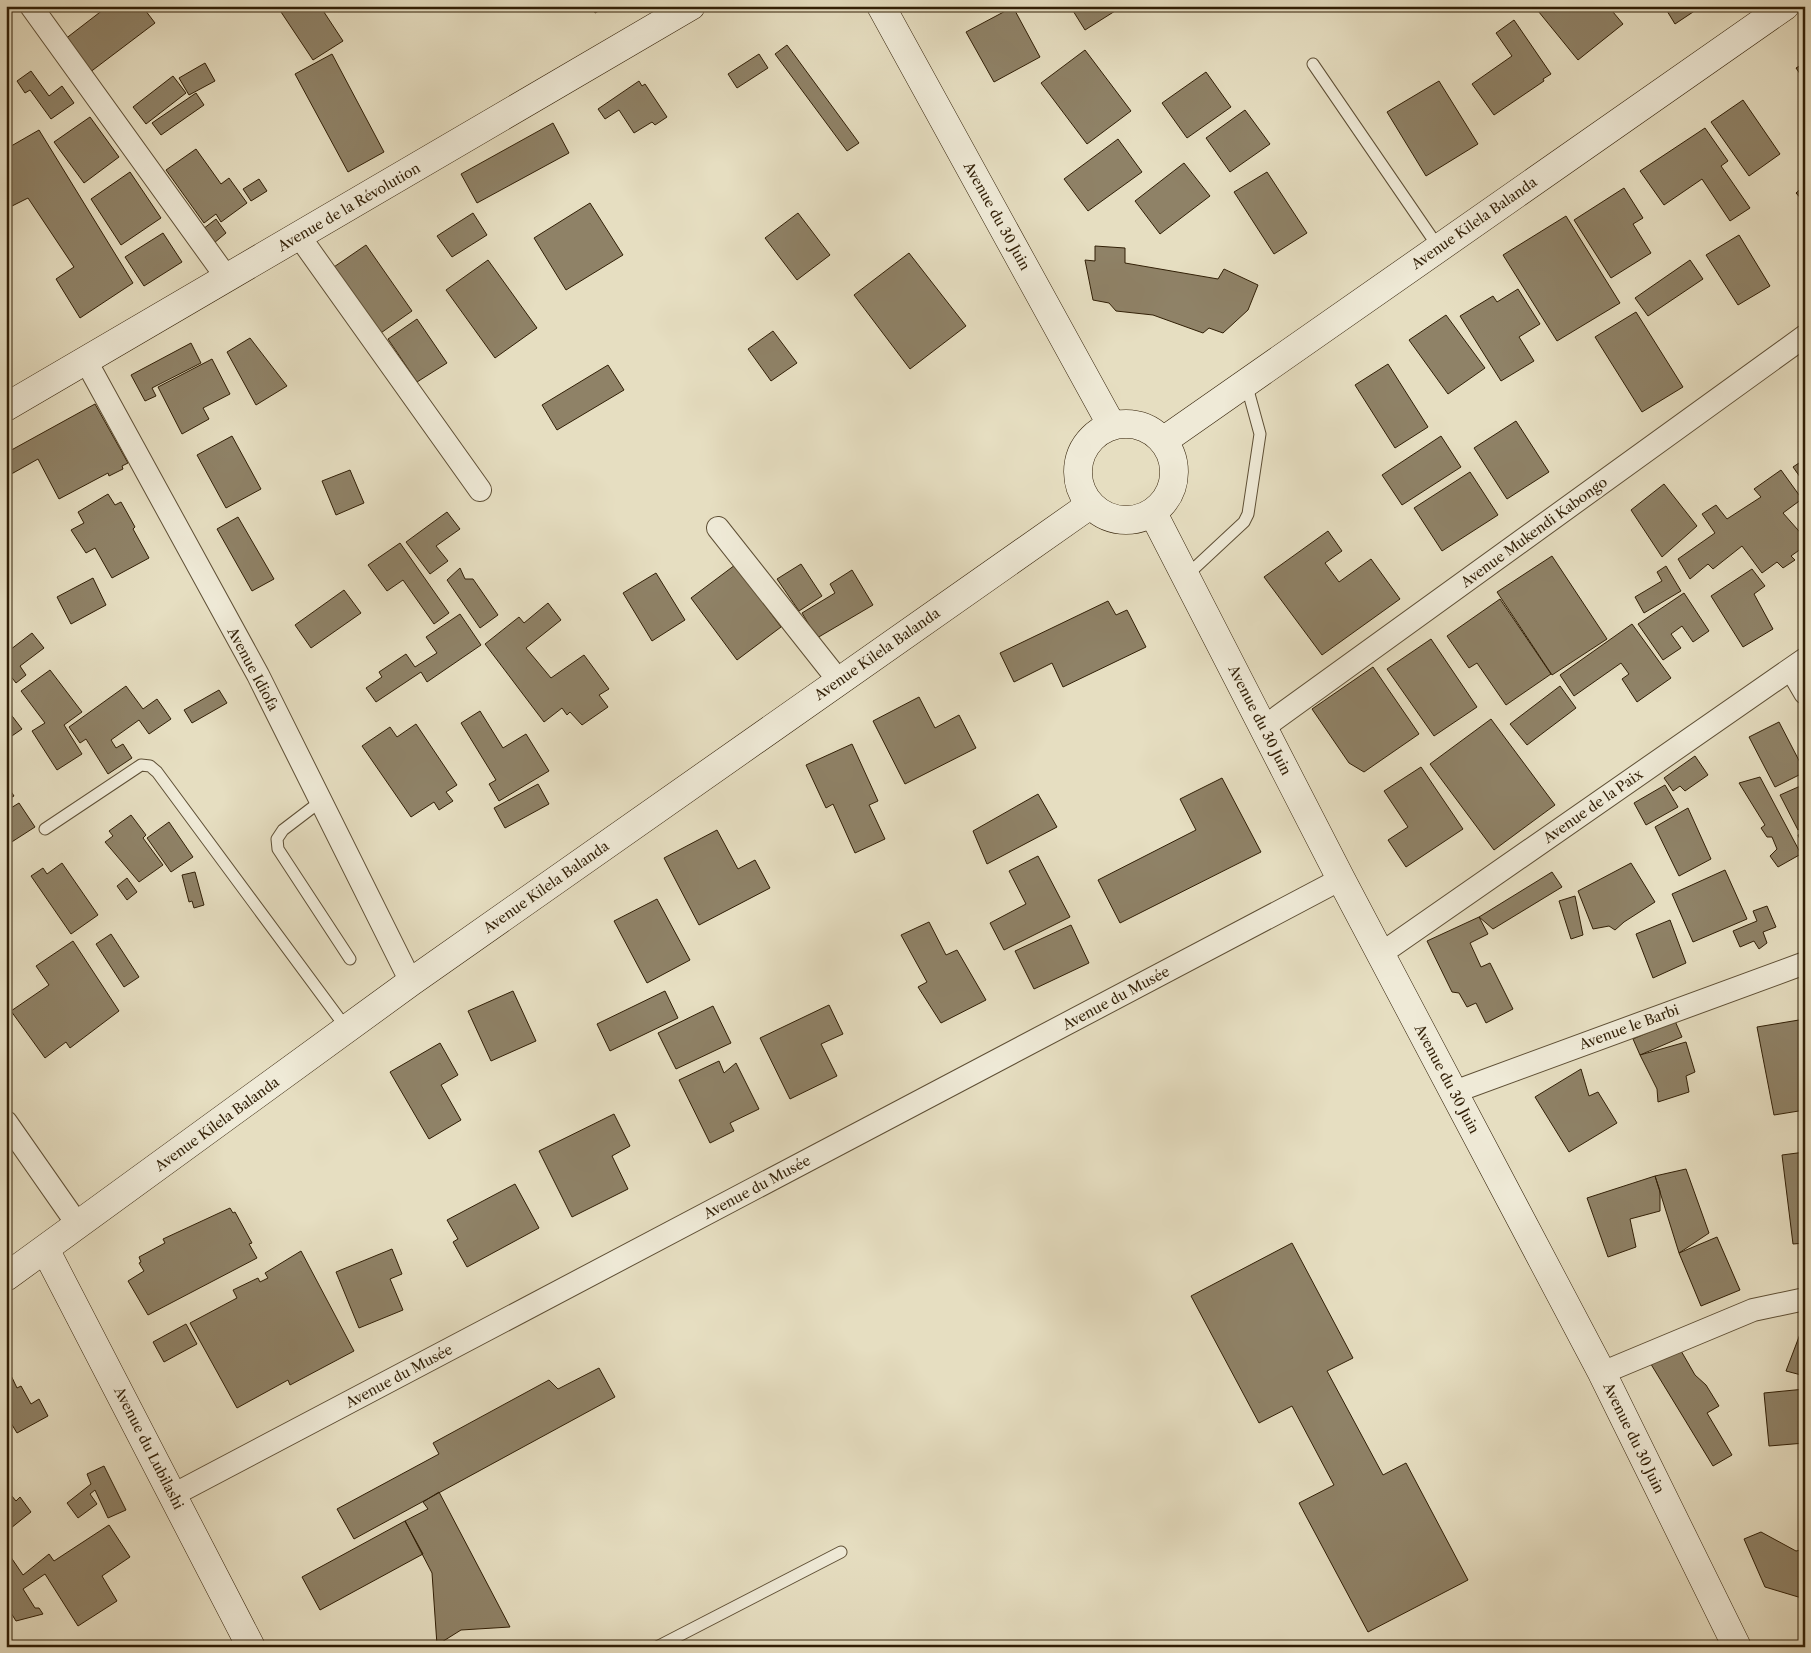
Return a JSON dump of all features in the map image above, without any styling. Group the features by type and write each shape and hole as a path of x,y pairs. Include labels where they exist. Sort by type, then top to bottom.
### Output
{"street":[{"path":"30,6 228,278"},
{"name":"Avenue de la Révolution","path":"6,407 691,6"},
{"name":"Avenue du 30 Juin","path":"881,6 1112,426"},
{"name":"Avenue Kilela Balanda","path":"1163,441 1785,6"},
{"path":"299,236 480,490"},
{"name":"Avenue Mukendi Kabongo","path":"1264,727 1805,336"},
{"name":"Avenue Idiofa","path":"86,361 258,675 411,982"},
{"path":"1126,424 1140,426 1153,432 1163,441 1171,452 1175,465 1175,479 1167,498 1153,513 1140,519 1127,521 1113,519 1100,513 1090,505 1082,493 1078,480 1078,466 1082,452 1089,441 1100,432 1112,426 1126,424"},
{"name":"Avenue Kilela Balanda","path":"6,1277 411,982 1090,505"},
{"name":"Avenue du 30 Juin","path":"1153,513 1341,879 1602,1373 1737,1647"},
{"path":"718,528 839,681"},
{"path":"1798,664 1805,693"},
{"name":"Avenue de la Paix","path":"1382,954 1798,664"},
{"name":"Avenue du Musée","path":"173,1495 1341,879"},
{"name":"Avenue le Barbi","path":"1454,1092 1805,963"},
{"path":"6,1122 78,1225"},
{"name":"Avenue du Lubilashi","path":"45,1249 250,1646"},
{"path":"1602,1373 1753,1310 1805,1299"}],"lane":[{"path":"1313,64 1439,248"},
{"path":"1186,576 1244,522 1248,514 1260,434 1246,383"},
{"path":"44,829 141,765 150,766 157,772 347,1029"},
{"path":"321,800 283,830 277,839 278,848 350,959"},
{"path":"657,1647 841,1552"}],"building":[{"path":"108,6 142,6 155,23 85,76 60,43"},
{"path":"277,6 320,6 343,41 313,60"},
{"path":"592,6 608,6 595,13"},
{"path":"1070,6 1123,6 1085,30"},
{"path":"1534,6 1608,6 1623,24 1578,60"},
{"path":"1664,6 1702,6 1675,24"},
{"path":"1013,7 1040,57 994,82 966,32"},
{"path":"1514,20 1551,74 1543,79 1544,81 1494,115 1472,84 1512,56 1496,33"},
{"path":"787,45 859,143 847,151 775,54"},
{"path":"1085,50 1131,111 1087,144 1041,83"},
{"path":"332,54 384,152 348,172 295,74"},
{"path":"759,54 768,68 737,88 728,74"},
{"path":"205,63 215,81 189,95 179,78"},
{"path":"1805,63 1805,81 1796,68"},
{"path":"31,71 49,96 62,86 74,103 51,119 30,90 25,93 17,81"},
{"path":"1206,72 1231,107 1187,138 1162,103"},
{"path":"173,76 186,93 146,124 133,107"},
{"path":"639,81 642,86 645,84 667,117 655,125 652,122 634,133 619,110 605,119 598,109"},
{"path":"1439,81 1478,144 1426,176 1387,112"},
{"path":"196,93 204,105 161,135 152,123"},
{"path":"1743,100 1780,154 1749,176 1711,122"},
{"path":"1245,110 1270,144 1230,172 1206,138"},
{"path":"90,117 119,157 84,183 54,142"},
{"path":"553,123 569,153 477,203 461,174"},
{"path":"1705,128 1728,161 1721,166 1750,208 1730,221 1702,179 1664,205 1640,171"},
{"path":"39,130 133,283 80,318 56,279 74,267 28,198 6,209 6,149"},
{"path":"1118,139 1142,172 1088,211 1064,179"},
{"path":"196,149 221,184 229,178 247,203 221,222 216,214 204,223 166,170"},
{"path":"1184,163 1210,196 1160,234 1135,201"},
{"path":"130,172 161,218 121,245 91,199"},
{"path":"1267,172 1307,233 1274,254 1234,192"},
{"path":"259,179 267,191 251,201 243,189"},
{"path":"1805,185 1805,203 1796,193"},
{"path":"1624,188 1643,218 1633,224 1651,253 1611,278 1574,220"},
{"path":"590,203 623,255 566,290 534,238"},
{"path":"473,213 487,235 452,257 437,236"},
{"path":"798,213 830,255 797,280 765,238"},
{"path":"1566,216 1620,303 1557,341 1503,255"},
{"path":"216,219 226,233 214,243 203,229"},
{"path":"163,233 182,262 144,286 125,257"},
{"path":"1739,235 1770,286 1738,305 1706,255"},
{"path":"366,245 412,311 378,335 331,269"},
{"path":"1095,246 1125,248 1125,263 1218,279 1224,269 1258,285 1248,310 1223,333 1209,328 1203,333 1153,315 1116,311 1109,303 1093,300 1085,260 1095,261"},
{"path":"909,253 966,326 910,369 854,295"},
{"path":"488,260 537,328 495,358 446,290"},
{"path":"1690,260 1703,279 1648,316 1635,298"},
{"path":"1518,289 1540,324 1519,337 1534,361 1501,381 1460,316 1493,296 1497,302"},
{"path":"1636,312 1683,387 1642,412 1595,337"},
{"path":"1446,315 1485,368 1448,394 1409,340"},
{"path":"417,319 447,363 417,382 388,339"},
{"path":"773,331 797,363 771,381 748,349"},
{"path":"250,338 287,386 256,405 227,352"},
{"path":"191,343 201,363 152,388 156,396 145,401 131,375"},
{"path":"212,359 230,394 203,408 209,419 182,434 158,387"},
{"path":"1388,364 1428,427 1395,448 1355,385"},
{"path":"608,365 624,390 557,430 542,405"},
{"path":"95,404 128,463 122,466 123,469 109,476 108,473 59,499 38,459 6,477 6,453"},
{"path":"1516,421 1549,472 1507,499 1474,448"},
{"path":"232,436 261,489 226,508 197,455"},
{"path":"1441,436 1461,467 1402,505 1382,475"},
{"path":"1805,459 1805,484 1793,467"},
{"path":"350,470 364,503 336,515 322,481"},
{"path":"1781,470 1802,499 1783,513 1805,538 1805,546 1791,556 1795,560 1783,568 1777,562 1762,573 1742,546 1713,569 1708,564 1690,579 1678,559 1715,533 1702,514 1716,505 1727,519 1761,497 1754,489"},
{"path":"1470,472 1498,515 1442,551 1414,508"},
{"path":"1664,484 1697,526 1662,557 1631,510"},
{"path":"108,494 115,505 121,502 149,558 112,578 95,548 86,553 71,530 84,523 78,512"},
{"path":"447,512 460,529 436,546 448,561 430,574 406,542"},
{"path":"238,517 274,579 252,591 217,529"},
{"path":"1328,531 1342,551 1325,563 1339,582 1371,559 1400,599 1322,655 1264,577"},
{"path":"400,543 449,613 434,624 403,580 387,591 368,565"},
{"path":"1552,556 1607,639 1552,675 1497,592"},
{"path":"801,564 822,596 799,611 777,579"},
{"path":"735,565 781,627 737,660 691,598"},
{"path":"1666,566 1681,591 1644,613 1635,597 1662,581 1657,572"},
{"path":"460,568 465,579 473,579 498,615 480,628 447,580"},
{"path":"1752,569 1765,586 1754,594 1773,629 1743,647 1711,596"},
{"path":"852,570 873,605 817,638 802,613 835,593 830,584"},
{"path":"656,573 685,620 652,641 623,593"},
{"path":"93,578 106,605 71,624 57,597"},
{"path":"344,590 361,613 311,648 295,625"},
{"path":"1684,593 1709,631 1693,642 1682,626 1671,634 1681,648 1663,660 1638,624"},
{"path":"1500,599 1551,674 1506,705 1477,663 1469,668 1447,636"},
{"path":"1108,601 1116,615 1127,610 1146,647 1063,687 1052,663 1014,682 1000,653"},
{"path":"548,603 561,620 526,648 551,678 584,655 609,689 599,695 608,707 582,725 570,712 567,715 562,708 544,722 485,644 519,617 524,623"},
{"path":"460,614 481,645 427,682 421,672 376,702 366,688 382,677 379,672 406,654 415,667 437,653 426,637"},
{"path":"1632,624 1671,678 1637,702 1622,679 1629,674 1621,663 1574,696 1560,675"},
{"path":"32,633 44,648 20,666 26,675 16,683 6,670 6,653"},
{"path":"1431,639 1477,707 1434,736 1387,669"},
{"path":"1373,667 1419,734 1364,772 1349,763 1312,709"},
{"path":"50,670 82,712 64,725 82,754 57,770 32,731 45,723 21,691"},
{"path":"126,686 143,709 157,699 171,719 149,734 139,720 111,740 116,748 123,744 132,758 108,774 86,739 80,743 69,727"},
{"path":"1560,686 1576,708 1527,745 1510,724"},
{"path":"219,690 227,703 192,723 184,710"},
{"path":"919,697 935,728 959,715 976,748 905,784 873,721"},
{"path":"6,708 22,729 6,740"},
{"path":"480,711 503,748 526,734 549,771 499,801 489,784 496,780 461,723"},
{"path":"1491,719 1555,805 1494,850 1430,764"},
{"path":"1779,722 1805,772 1775,787 1749,737"},
{"path":"416,724 457,785 446,792 453,801 439,810 434,802 411,817 362,746 390,727 397,737"},
{"path":"852,744 878,801 869,805 885,839 855,853 833,804 826,808 806,765"},
{"path":"1695,756 1708,775 1685,791 1680,786 1673,791 1664,778"},
{"path":"1421,767 1463,829 1406,867 1388,840 1408,827 1384,791"},
{"path":"1760,777 1801,854 1778,867 1770,856 1777,849 1772,837 1767,837 1761,828 1765,825 1739,783"},
{"path":"1222,778 1261,852 1120,923 1098,880 1196,830 1180,799"},
{"path":"6,784 14,796 6,800"},
{"path":"538,784 549,804 505,828 494,808"},
{"path":"1805,784 1805,826 1798,830 1780,795"},
{"path":"1665,785 1678,807 1646,825 1634,803"},
{"path":"1038,794 1057,827 987,864 973,831"},
{"path":"19,803 35,827 7,845 6,811"},
{"path":"1688,808 1711,859 1679,876 1655,827"},
{"path":"131,815 146,835 143,838 163,865 139,882 105,842 113,836 109,831"},
{"path":"169,822 193,857 171,872 147,838"},
{"path":"717,830 738,869 755,860 770,888 699,925 664,858"},
{"path":"1805,832 1805,851 1798,835"},
{"path":"1038,856 1070,917 1004,950 990,923 1026,904 1009,871"},
{"path":"62,863 98,915 71,934 31,876 43,868 47,874"},
{"path":"1631,863 1655,902 1615,930 1609,926 1593,929 1578,891"},
{"path":"1725,870 1747,919 1693,942 1672,894"},
{"path":"195,872 204,905 194,908 192,901 189,902 182,875"},
{"path":"1552,872 1562,887 1493,929 1479,917"},
{"path":"127,878 137,892 127,900 117,886"},
{"path":"1575,896 1583,935 1571,939 1559,901"},
{"path":"657,899 690,960 647,983 614,921"},
{"path":"1767,906 1776,927 1763,932 1767,943 1759,949 1754,941 1740,947 1733,931 1757,921 1753,911"},
{"path":"1479,917 1488,934 1470,943 1481,967 1490,963 1513,1009 1486,1023 1476,1003 1467,1007 1459,993 1452,992 1427,941"},
{"path":"1670,920 1686,963 1653,978 1636,934"},
{"path":"929,922 946,955 957,950 986,1000 941,1023 918,987 927,982 901,935"},
{"path":"1071,925 1089,963 1034,989 1015,951"},
{"path":"111,934 139,977 124,987 96,944"},
{"path":"73,941 119,1011 70,1048 66,1042 45,1058 11,1011 49,985 36,966"},
{"path":"513,991 536,1041 491,1061 468,1011"},
{"path":"665,991 678,1018 610,1051 597,1024"},
{"path":"829,1005 843,1034 821,1044 837,1076 790,1099 760,1038"},
{"path":"713,1006 731,1043 676,1069 658,1033"},
{"path":"1805,1019 1805,1110 1774,1115 1757,1027"},
{"path":"1675,1021 1682,1037 1640,1055 1633,1039"},
{"path":"1686,1042 1695,1072 1686,1076 1689,1092 1658,1102 1657,1089 1640,1055"},
{"path":"440,1043 458,1075 441,1085 461,1120 429,1139 390,1072"},
{"path":"719,1061 724,1073 736,1063 759,1109 730,1123 734,1131 710,1143 679,1080"},
{"path":"1581,1069 1589,1096 1598,1092 1617,1123 1569,1152 1535,1097"},
{"path":"614,1114 630,1146 612,1156 628,1189 572,1217 539,1151"},
{"path":"1805,1152 1805,1243 1793,1244 1782,1155"},
{"path":"1686,1169 1709,1233 1679,1253 1655,1176"},
{"path":"1655,1176 1660,1191 1660,1211 1630,1219 1636,1247 1608,1257 1587,1198"},
{"path":"515,1184 539,1228 467,1267 453,1242 458,1239 447,1220"},
{"path":"230,1208 233,1213 235,1212 252,1243 249,1244 257,1258 148,1315 128,1281 144,1271 139,1263 141,1262 139,1257 165,1243 163,1239"},
{"path":"1717,1237 1740,1290 1701,1306 1679,1253"},
{"path":"1292,1243 1353,1358 1327,1371 1383,1475 1406,1463 1468,1580 1368,1632 1299,1503 1334,1485 1292,1406 1259,1423 1191,1296"},
{"path":"392,1249 402,1274 390,1279 403,1310 359,1328 336,1272"},
{"path":"301,1251 354,1351 290,1385 288,1380 237,1408 190,1323 237,1298 233,1290 258,1278 260,1282 268,1278 265,1273"},
{"path":"1805,1321 1805,1376 1786,1371"},
{"path":"186,1324 197,1344 164,1362 153,1342"},
{"path":"1677,1344 1695,1375 1706,1385 1719,1406 1707,1413 1732,1455 1713,1466 1649,1361"},
{"path":"6,1365 17,1388 21,1386 31,1404 39,1399 48,1416 17,1433 6,1415"},
{"path":"599,1368 615,1397 354,1539 337,1509 439,1454 433,1443 549,1380 558,1389"},
{"path":"1805,1389 1805,1443 1769,1446 1764,1393"},
{"path":"104,1466 126,1510 108,1518 95,1490 90,1494 97,1504 78,1518 67,1503 91,1484 87,1474"},
{"path":"6,1489 16,1501 20,1497 31,1512 6,1532"},
{"path":"439,1492 510,1627 461,1630 437,1645 432,1573 405,1521 428,1509 423,1502"},
{"path":"405,1521 423,1554 320,1610 302,1577"},
{"path":"109,1525 130,1557 102,1576 117,1601 78,1626 45,1574 23,1589 35,1608 39,1608 43,1614 16,1621 6,1605 6,1587 9,1585 6,1581 6,1550 23,1575 49,1554 54,1561"},
{"path":"1761,1532 1796,1551 1805,1549 1805,1599 1765,1587 1744,1539"}]}
